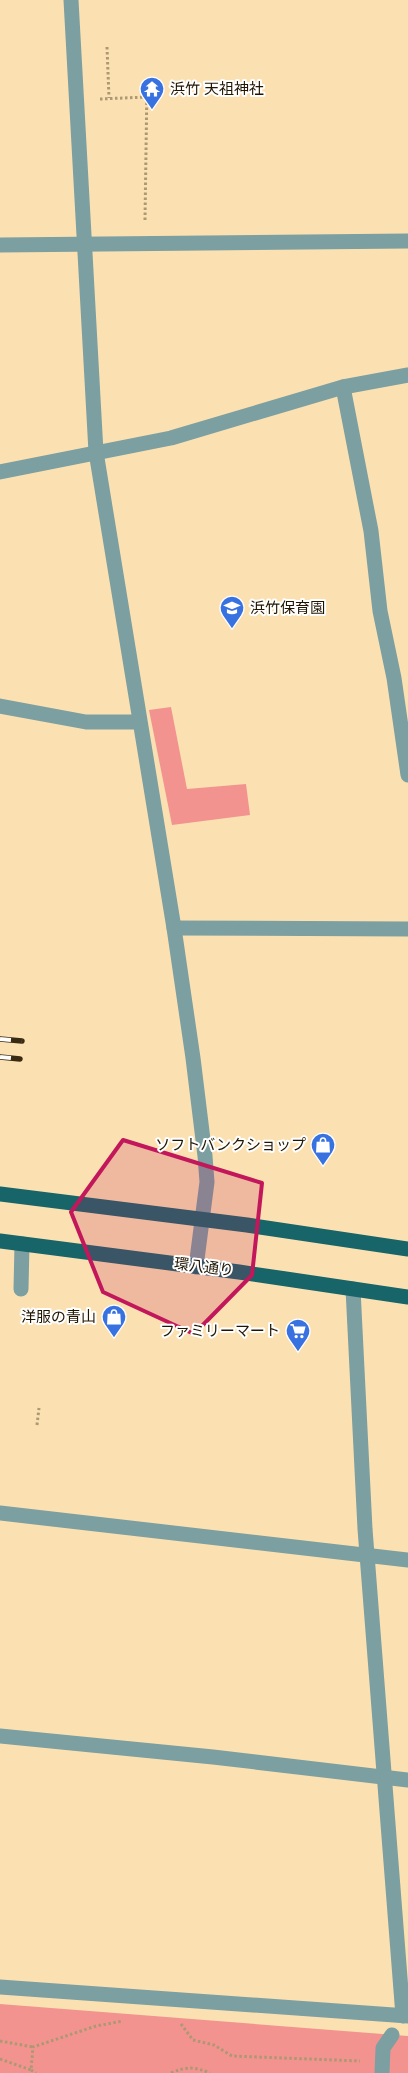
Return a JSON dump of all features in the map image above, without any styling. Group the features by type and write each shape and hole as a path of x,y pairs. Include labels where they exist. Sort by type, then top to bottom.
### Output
{"main road":[{"path":"0,1194 315,1234 408,1249"},
{"name":"環八通り","path":"0,1241 408,1297"}],"street":[{"path":"71,0 96,452 174,928 194,1058 205,1156 207,1182 196,1267"},
{"path":"0,245 408,241"},
{"path":"0,472 170,438 343,387 408,375"},
{"path":"343,387 371,531 380,611 394,678 408,775"},
{"path":"0,706 86,722 139,722"},
{"path":"174,928 408,929"},
{"path":"21,1289 22,1244"},
{"path":"0,1986 406,2016 368,1556 353,1289"},
{"path":"0,1513 408,1560"},
{"path":"0,1736 213,1764 408,1780"},
{"path":"382,2073 383,2048 392,2035"}],"path":[{"path":"107,47 109,98"},
{"path":"145,244 147,83"},
{"path":"77,100 147,97"},
{"path":"37,1425 39,1408"},
{"path":"0,2041 33,2047 96,2026 124,2021"},
{"path":"178,2021 193,2040 214,2045 232,2056 366,2061 383,2048"},
{"path":"31,2070 33,2047"},
{"path":"0,2059 36,2073"},
{"path":"171,2073 180,2068 194,2066 210,2073"}],"highlighted area":[{"path":"123,1140 262,1183 252,1275 194,1334 103,1292 71,1212"}],"shaded area":[{"path":"171,707 187,789 246,784 250,815 172,825 149,710"},
{"path":"0,2004 408,2036 408,2073 0,2073"}],"railway":[{"path":"0,1039 22,1041"},
{"path":"0,1057 20,1059"}],"place":[{"name":"浜竹 天祖神社","path":"152,110"},
{"name":"浜竹保育園","path":"232,629"},
{"name":"ソフトバンクショップ","path":"323,1166"},
{"name":"洋服の青山","path":"114,1338"},
{"name":"ファミリーマート","path":"298,1352"}]}
